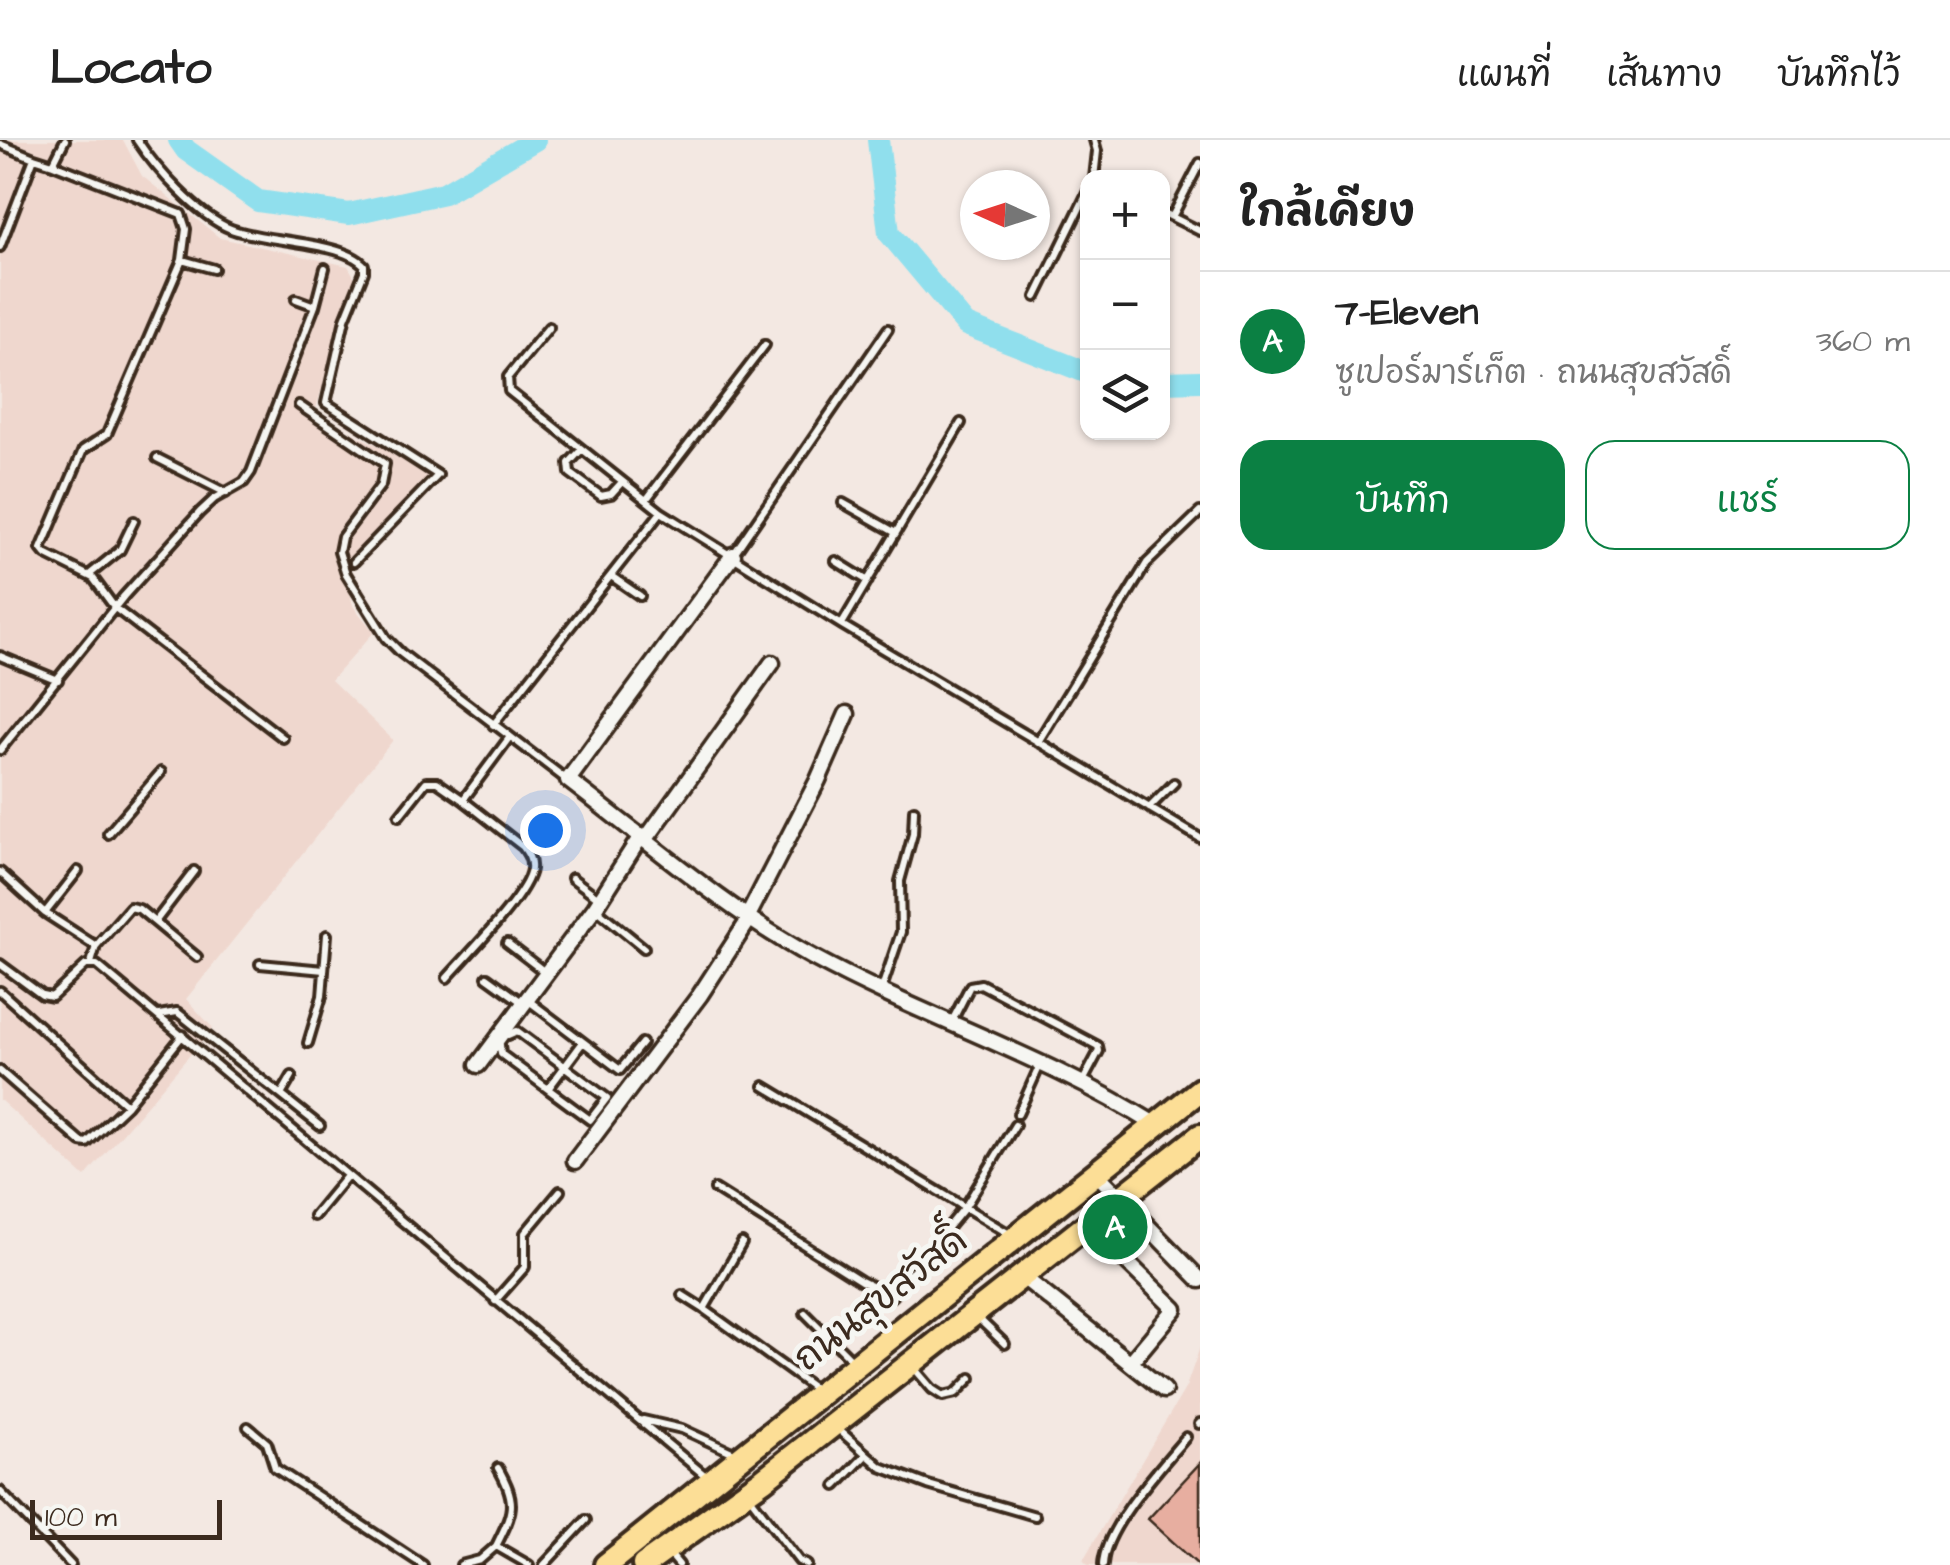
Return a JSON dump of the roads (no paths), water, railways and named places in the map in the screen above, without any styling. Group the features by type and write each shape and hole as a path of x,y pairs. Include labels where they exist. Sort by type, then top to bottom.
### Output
{"main road":[{"name":"ถนนสุขสวัสดิ์","path":"606,1565 1200,1090"},
{"name":"ถนนสุขสวัสดิ์","path":"644,1565 672,1557 832,1423 1200,1136"}],"street":[{"path":"733,555 568,780 749,917 814,958 1082,1084 1156,1125"},
{"path":"478,1066 772,663"},
{"path":"575,1161 689,1010 749,917 847,714"},
{"path":"1096,1172 1200,1280"},
{"path":"1089,1226 1189,1322"},
{"path":"1022,1276 1164,1390"},
{"path":"1131,1362 1175,1308"}],"lane":[{"path":"53,164 64,140"},
{"path":"137,140 156,168 226,228 344,253 364,265 342,329 326,402 438,474 354,562"},
{"path":"1094,140 1098,151 1095,170"},
{"path":"0,144 181,214 186,229 182,260 107,434 83,450 42,543 45,554 89,575 114,608 283,738"},
{"path":"0,246 34,158"},
{"path":"1200,164 1172,217 1200,231"},
{"path":"1036,297 1080,207"},
{"path":"182,260 214,269"},
{"path":"0,750 114,608 200,512 244,482 251,472 315,306 325,268"},
{"path":"296,299 315,306"},
{"path":"550,327 508,376 506,384 581,450 661,512 1200,838"},
{"path":"733,555 888,329"},
{"path":"646,500 764,346"},
{"path":"298,405 384,464 381,485 339,545 346,574 376,623 401,654 568,780"},
{"path":"842,624 961,423"},
{"path":"581,450 570,463 570,472 601,496 610,494 622,482"},
{"path":"157,458 226,493"},
{"path":"843,503 896,532"},
{"path":"493,726 661,512"},
{"path":"1038,742 1147,563 1200,512"},
{"path":"89,575 120,550 134,521"},
{"path":"836,561 868,581"},
{"path":"611,576 640,596"},
{"path":"0,656 58,680"},
{"path":"463,800 508,738"},
{"path":"108,834 161,772"},
{"path":"399,816 426,782 437,782 530,856 531,871 520,894 446,978"},
{"path":"1149,808 1174,782"},
{"path":"881,990 901,932 900,880 913,834 914,810"},
{"path":"46,912 78,871"},
{"path":"154,922 194,871"},
{"path":"0,872 46,912 96,946"},
{"path":"572,878 644,948"},
{"path":"0,964 42,995 52,997 91,963 96,946 130,907 139,908 197,957"},
{"path":"308,1043 322,996 326,934"},
{"path":"507,943 547,974"},
{"path":"91,963 160,1015 440,1256 711,1480"},
{"path":"260,964 324,970"},
{"path":"487,977 620,1070 642,1044"},
{"path":"952,1022 970,986 980,984 1098,1046 1082,1084"},
{"path":"0,1004 3,994 127,1104"},
{"path":"160,1015 177,1012 320,1126"},
{"path":"510,1031 516,1031 607,1098 594,1120 548,1089 499,1051 510,1031"},
{"path":"0,1070 81,1142 92,1140 127,1104 182,1035"},
{"path":"548,1089 584,1042"},
{"path":"1018,1114 1040,1064"},
{"path":"281,1095 292,1076"},
{"path":"255,1097 266,1084"},
{"path":"764,1086 1016,1238"},
{"path":"715,1190 861,1281 892,1296 965,1207 1015,1125"},
{"path":"314,1216 347,1176"},
{"path":"495,1301 522,1274 526,1260 523,1239 530,1224 560,1191"},
{"path":"704,1309 742,1244"},
{"path":"682,1295 820,1393"},
{"path":"806,1313 856,1365"},
{"path":"974,1314 1005,1344"},
{"path":"910,1363 942,1396 956,1393 971,1378"},
{"path":"642,1420 682,1428 740,1456"},
{"path":"832,1423 881,1467 1035,1516"},
{"path":"248,1427 267,1443 274,1468 423,1565"},
{"path":"1104,1565 1104,1554 1134,1499 1186,1437"},
{"path":"836,1486 866,1456"},
{"path":"461,1565 480,1560 496,1546 512,1504 511,1490 498,1468"},
{"path":"0,1491 71,1565"},
{"path":"746,1492 799,1562 806,1565"},
{"path":"544,1565 586,1520"},
{"path":"496,1546 529,1565"}],"waterway":[{"path":"179,140 186,150 258,201 349,214 444,193 535,140"},
{"path":"878,140 889,233 966,325 1080,370"},
{"path":"1170,382 1200,381"}],"place":[{"name":"7-Eleven","path":"1115,1227"}]}
